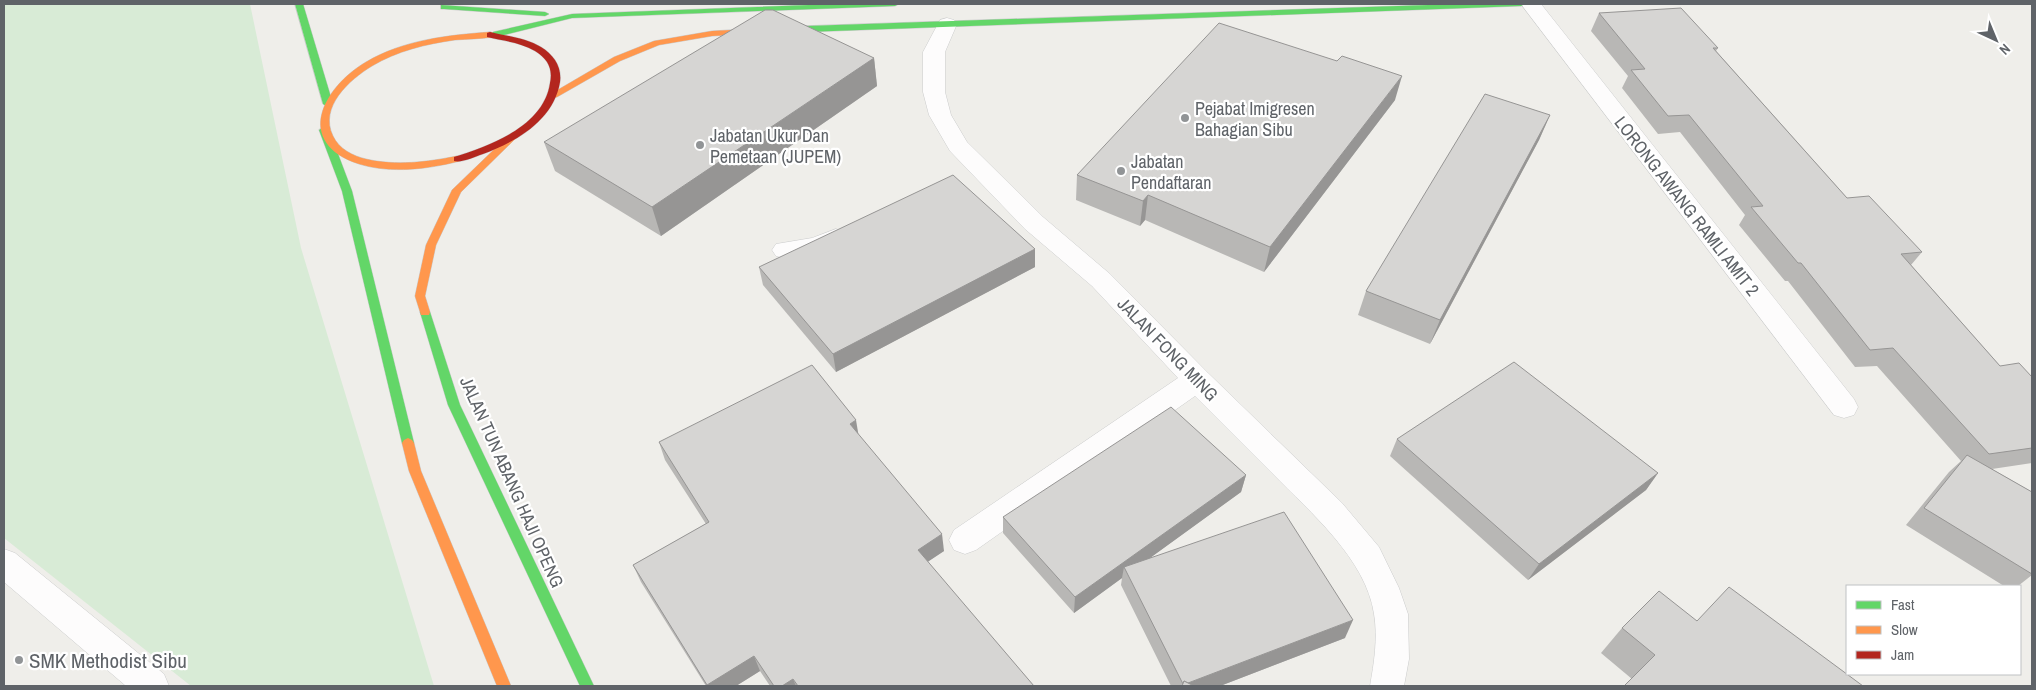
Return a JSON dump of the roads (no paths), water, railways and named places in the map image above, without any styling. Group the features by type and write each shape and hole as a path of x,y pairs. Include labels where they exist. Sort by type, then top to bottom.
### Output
{"main road":[{"path":"298,4 328,104"},
{"path":"439,6 572,16 895,4"},
{"path":"554,95 601,67 655,43 704,33 1521,4"},
{"path":"324,130 335,148 360,161 394,167 442,162 475,154 511,138 538,118 554,95 558,77 552,61 538,48 524,42 484,35 439,6"},
{"path":"504,686 415,471 382,343 347,191 324,130 324,117 328,104 342,86 362,69 388,55 418,44 441,39 484,35 572,16"},
{"name":"JALAN TUN ABANG HAJI OPENG","path":"511,138 457,190 431,245 420,296 454,405 587,686"}],"street":[{"name":"LORONG AWANG RAMLI AMIT 2","path":"1531,4 1844,408"},
{"name":"JALAN FONG MING","path":"947,24 934,52 934,92 940,115 958,146 966,170 1034,223 1101,280 1197,380 1332,512 1368,557 1383,588 1391,614 1392,659 1387,686"},
{"path":"785,250 816,246 861,227"},
{"path":"965,540 1197,380"},
{"path":"4,562 152,686"}],"place":[{"name":"Pejabat Imigresen Bahagian Sibu","path":"1185,118"},
{"name":"Jabatan Ukur Dan Pemetaan (JUPEM)","path":"700,145"},
{"name":"Jabatan Pendaftaran","path":"1121,171"},
{"name":"SMK Methodist Sibu","path":"19,660"}]}
